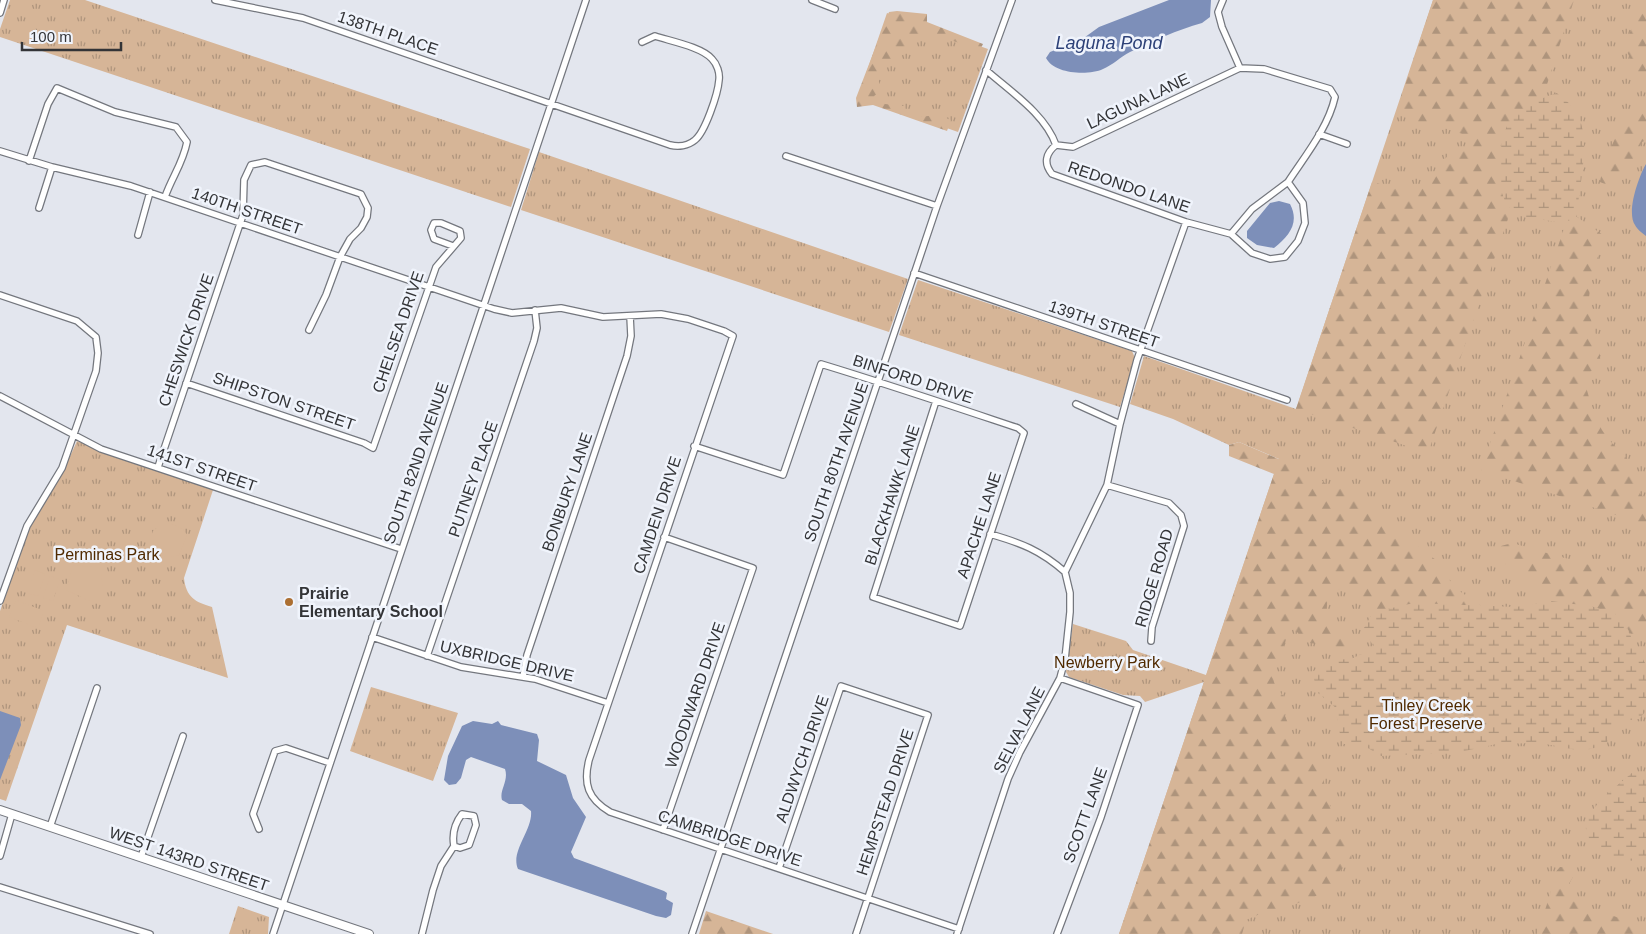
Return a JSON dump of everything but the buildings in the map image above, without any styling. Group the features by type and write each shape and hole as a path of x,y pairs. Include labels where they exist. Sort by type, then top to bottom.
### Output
{"main road":[{"name":"WEST 143RD STREET","path":"0,810 369,934"}],"street":[{"path":"0,13 4,0"},
{"name":"138TH PLACE","path":"215,0 303,18 670,146 680,146 695,141 704,127 719,84 718,68 712,58 699,50 655,36 642,42"},
{"name":"SOUTH 82ND AVENUE","path":"273,934 586,0"},
{"path":"812,0 835,9"},
{"name":"SOUTH 80TH AVENUE","path":"692,934 936,206 1012,0"},
{"path":"1223,0 1218,12 1240,68"},
{"name":"LAGUNA LANE","path":"1056,145 1073,147 1240,68 1264,69 1330,89 1335,97 1332,109 1319,134"},
{"path":"986,70 1039,117 1052,133 1056,145"},
{"path":"29,161 48,104 57,88 115,112 176,127 187,142 184,160 174,174 165,197"},
{"path":"1231,234 1252,209 1288,182 1319,134 1347,144"},
{"name":"REDONDO LANE","path":"1056,145 1048,152 1048,168 1052,174 1186,222 1231,234 1252,253 1270,259 1285,256 1298,241 1305,223 1303,203 1288,182"},
{"name":"140TH STREET","path":"0,151 29,161 150,192 483,306"},
{"path":"786,156 936,206"},
{"name":"CHESWICK DRIVE","path":"158,467 243,215 244,180 251,164 265,162 361,194 368,208 367,217 340,256"},
{"path":"39,208 52,167"},
{"path":"138,235 150,192"},
{"path":"990,534 1033,548 1065,572 1107,485 1120,424 1140,352 1186,222"},
{"name":"CHELSEA DRIVE","path":"373,448 436,266 461,238 460,231 441,223 434,223 431,230 434,239 453,246"},
{"path":"309,330 326,296 340,256"},
{"name":"139TH STREET","path":"914,274 1140,352 1287,400"},
{"path":"0,295 77,321 96,337 98,353 97,366 62,468 22,536 0,601"},
{"path":"483,306 512,313 561,308 603,317 630,316"},
{"name":"PUTNEY PLACE","path":"427,656 534,341 536,328 535,310"},
{"name":"CAMDEN DRIVE","path":"608,702 733,336 724,331 670,315 650,313 630,316"},
{"name":"BONBURY LANE","path":"523,677 526,655 627,356 631,336 630,316"},
{"name":"BINFORD DRIVE","path":"694,446 783,475 821,364 1018,428 1024,433"},
{"name":"SHIPSTON STREET","path":"186,383 364,443 373,448"},
{"name":"141ST STREET","path":"0,396 101,449 402,549"},
{"name":"BLACKHAWK LANE","path":"936,401 873,597 960,626"},
{"path":"1076,404 1120,424"},
{"name":"APACHE LANE","path":"960,626 1024,433"},
{"name":"RIDGE ROAD","path":"1107,485 1169,502 1177,509 1183,521 1184,526 1152,627 1151,641"},
{"name":"WOODWARD DRIVE","path":"663,830 753,568 664,537"},
{"name":"SELVA LANE","path":"958,931 1008,779 1020,752 1060,678 1065,659 1070,612 1070,593 1065,572"},
{"name":"UXBRIDGE DRIVE","path":"372,637 461,667 552,683 608,702"},
{"name":"SCOTT LANE","path":"1057,934 1104,810 1138,705 1060,678"},
{"name":"ALDWYCH DRIVE","path":"779,868 842,686 928,715"},
{"path":"50,827 96,688"},
{"name":"CAMBRIDGE DRIVE","path":"608,702 586,774 588,790 598,805 610,812 868,898 958,931"},
{"name":"HEMPSTEAD DRIVE","path":"856,934 928,715"},
{"path":"141,857 183,736"},
{"path":"259,829 253,814 275,751 286,748 330,763"},
{"path":"0,856 12,814"},
{"path":"422,934 439,874 454,846 452,838 458,819 462,814 474,816 476,825 469,845 460,848 454,846"},
{"path":"0,886 150,934"}],"green space":[{"path":"10,0 85,0 530,149 511,207 0,37 0,29"},
{"name":"Tinley Creek Forest Preserve","path":"1433,0 1646,0 1646,934 1119,934 1204,682 1145,702 1140,696 1123,695 1069,677 1066,672 1073,624 1126,641 1133,650 1206,675 1279,459 1239,442 1229,445 1173,419 1130,404 1144,356 1296,409"},
{"path":"1433,0 1574,0 1543,97 1516,114 1507,125 1499,173 1503,196 1511,210 1428,453 1296,409 1372,182 1416,193 1451,152 1471,145 1471,137 1436,125 1414,122 1404,113 1400,101"},
{"path":"1641,0 1646,0 1646,81 1636,83 1634,67 1625,47"},
{"path":"889,12 927,14 927,22 983,44 980,50 921,30 912,51 886,66 885,72 877,73 881,91 874,96 875,99 885,104 904,106 907,113 930,116 964,100 957,112 943,117 951,120 947,131 873,105 857,107 856,98"},
{"path":"887,13 988,49 958,132 858,97"},
{"path":"1557,93 1572,107 1580,120 1584,146 1577,217 1561,222 1527,218 1512,210 1506,203 1502,193 1499,168 1502,142 1509,123 1530,104"},
{"path":"1646,108 1646,140 1642,142 1624,176 1612,187 1600,182 1602,169 1625,114"},
{"path":"539,152 908,279 889,332 521,210"},
{"path":"1577,217 1603,235 1589,296 1591,319 1599,348 1600,365 1583,377 1598,423 1606,436 1629,461 1638,475 1640,494 1646,499 1646,525 1481,470 1566,223"},
{"path":"918,280 1132,351 1135,358 1120,407 899,335"},
{"name":"Perminas Park","path":"77,441 213,490 184,578 187,590 192,598 212,607 228,678 67,625 6,801 0,799 0,611 30,526 63,472"},
{"path":"1239,442 1311,473 1332,488 1339,487 1436,560 1455,588 1483,607 1415,603 1373,612 1362,595 1343,587 1329,595 1325,613 1333,627 1349,634 1356,640 1348,649 1310,643 1291,627 1277,663 1274,682 1290,705 1285,716 1296,743 1323,765 1323,779 1331,810 1350,842 1352,863 1340,870 1336,888 1288,907 1262,913 1246,920 1242,934 1119,934 1274,474 1229,456 1229,445"},
{"path":"165,521 183,529 187,535 179,555 165,556 153,550 153,531"},
{"path":"1512,543 1625,575 1646,591 1646,636 1633,638 1620,616 1594,607 1551,601 1497,557 1501,546"},
{"path":"73,565 92,567 101,574 103,586 90,601 66,590"},
{"path":"35,570 45,574 38,596 27,593"},
{"path":"50,576 60,579 53,601 43,598"},
{"path":"16,600 44,611 38,628 9,617"},
{"path":"1551,601 1594,607 1620,616 1646,665 1646,711 1639,719 1614,722 1606,745 1582,751 1540,743 1497,744 1460,752 1381,756 1363,745 1344,744 1338,728 1336,708 1318,693 1312,672 1332,660 1351,659 1374,648 1364,628 1373,612 1415,603 1516,607"},
{"path":"371,687 458,713 433,781 350,751"},
{"path":"1634,771 1646,777 1646,862 1615,859 1596,851 1586,832 1590,814 1596,806"},
{"path":"1560,867 1570,867 1573,877 1563,894 1578,904 1646,927 1646,934 1537,934 1550,895 1552,876"},
{"path":"238,906 269,917 268,934 229,934"},
{"path":"706,911 773,934 699,934"}],"water":[{"name":"Laguna Pond","path":"1169,0 1211,0 1210,17 1202,23 1174,32 1130,52 1107,67 1097,71 1080,73 1064,70 1050,63 1046,58 1050,52 1081,40 1099,27"},
{"path":"1646,164 1646,236 1635,225 1632,212 1637,185"},
{"path":"1279,201 1290,204 1293,211 1294,217 1291,229 1274,248 1257,245 1247,238 1247,231 1270,203"},
{"path":"0,711 20,718 21,725 0,780"},
{"path":"473,721 492,724 498,721 501,725 537,734 539,740 537,761 566,775 573,798 586,817 571,852 574,858 664,891 667,893 666,899 673,903 671,915 666,918 656,916 518,869 517,855 529,826 531,811 522,804 509,804 502,800 501,796 506,778 505,769 471,757 466,760 461,778 456,784 449,785 444,780 448,756 462,726"}],"place":[{"name":"Prairie Elementary School","path":"289,602"}],"park label":[{"name":"Newberry Park","path":"1107,662"}]}
